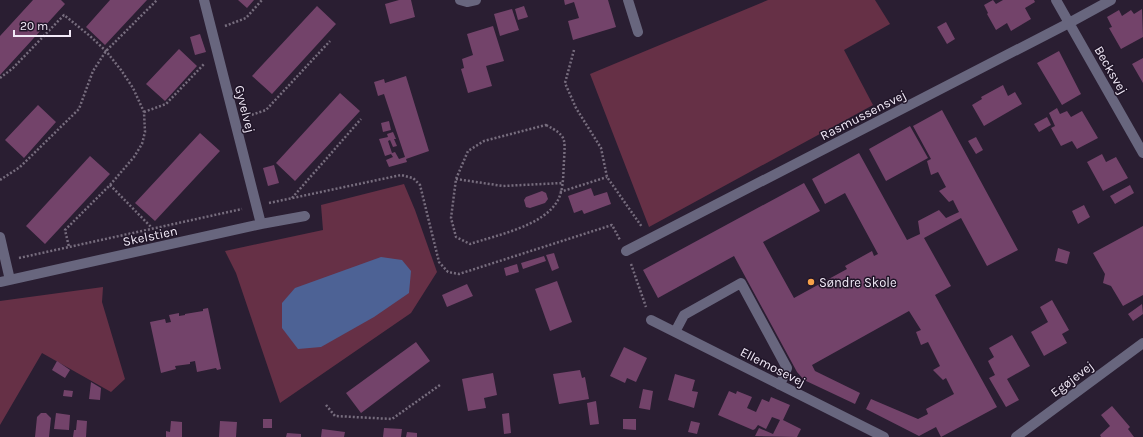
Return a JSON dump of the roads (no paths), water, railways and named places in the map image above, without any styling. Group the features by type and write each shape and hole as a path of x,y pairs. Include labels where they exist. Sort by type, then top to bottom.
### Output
{"street":[{"name":"Gyvelvej","path":"204,0 261,224"},
{"path":"460,0 467,2 476,0"},
{"path":"628,0 638,32"},
{"name":"Becksvej","path":"1056,0 1143,153"},
{"name":"Rasmussensvej","path":"626,251 1111,0"},
{"name":"Skelstien","path":"5,281 261,224 305,216"},
{"path":"0,237 6,260 5,281"},
{"path":"675,332 684,316 741,283 787,368 780,385"},
{"name":"Ellemosevej","path":"651,320 884,437"},
{"name":"Egøjevej","path":"1016,437 1143,343"}],"water":[{"path":"381,257 402,260 411,271 409,293 374,317 321,347 298,349 282,328 282,303 295,288"}],"place":[{"name":"Søndre Skole","path":"811,282"}]}
